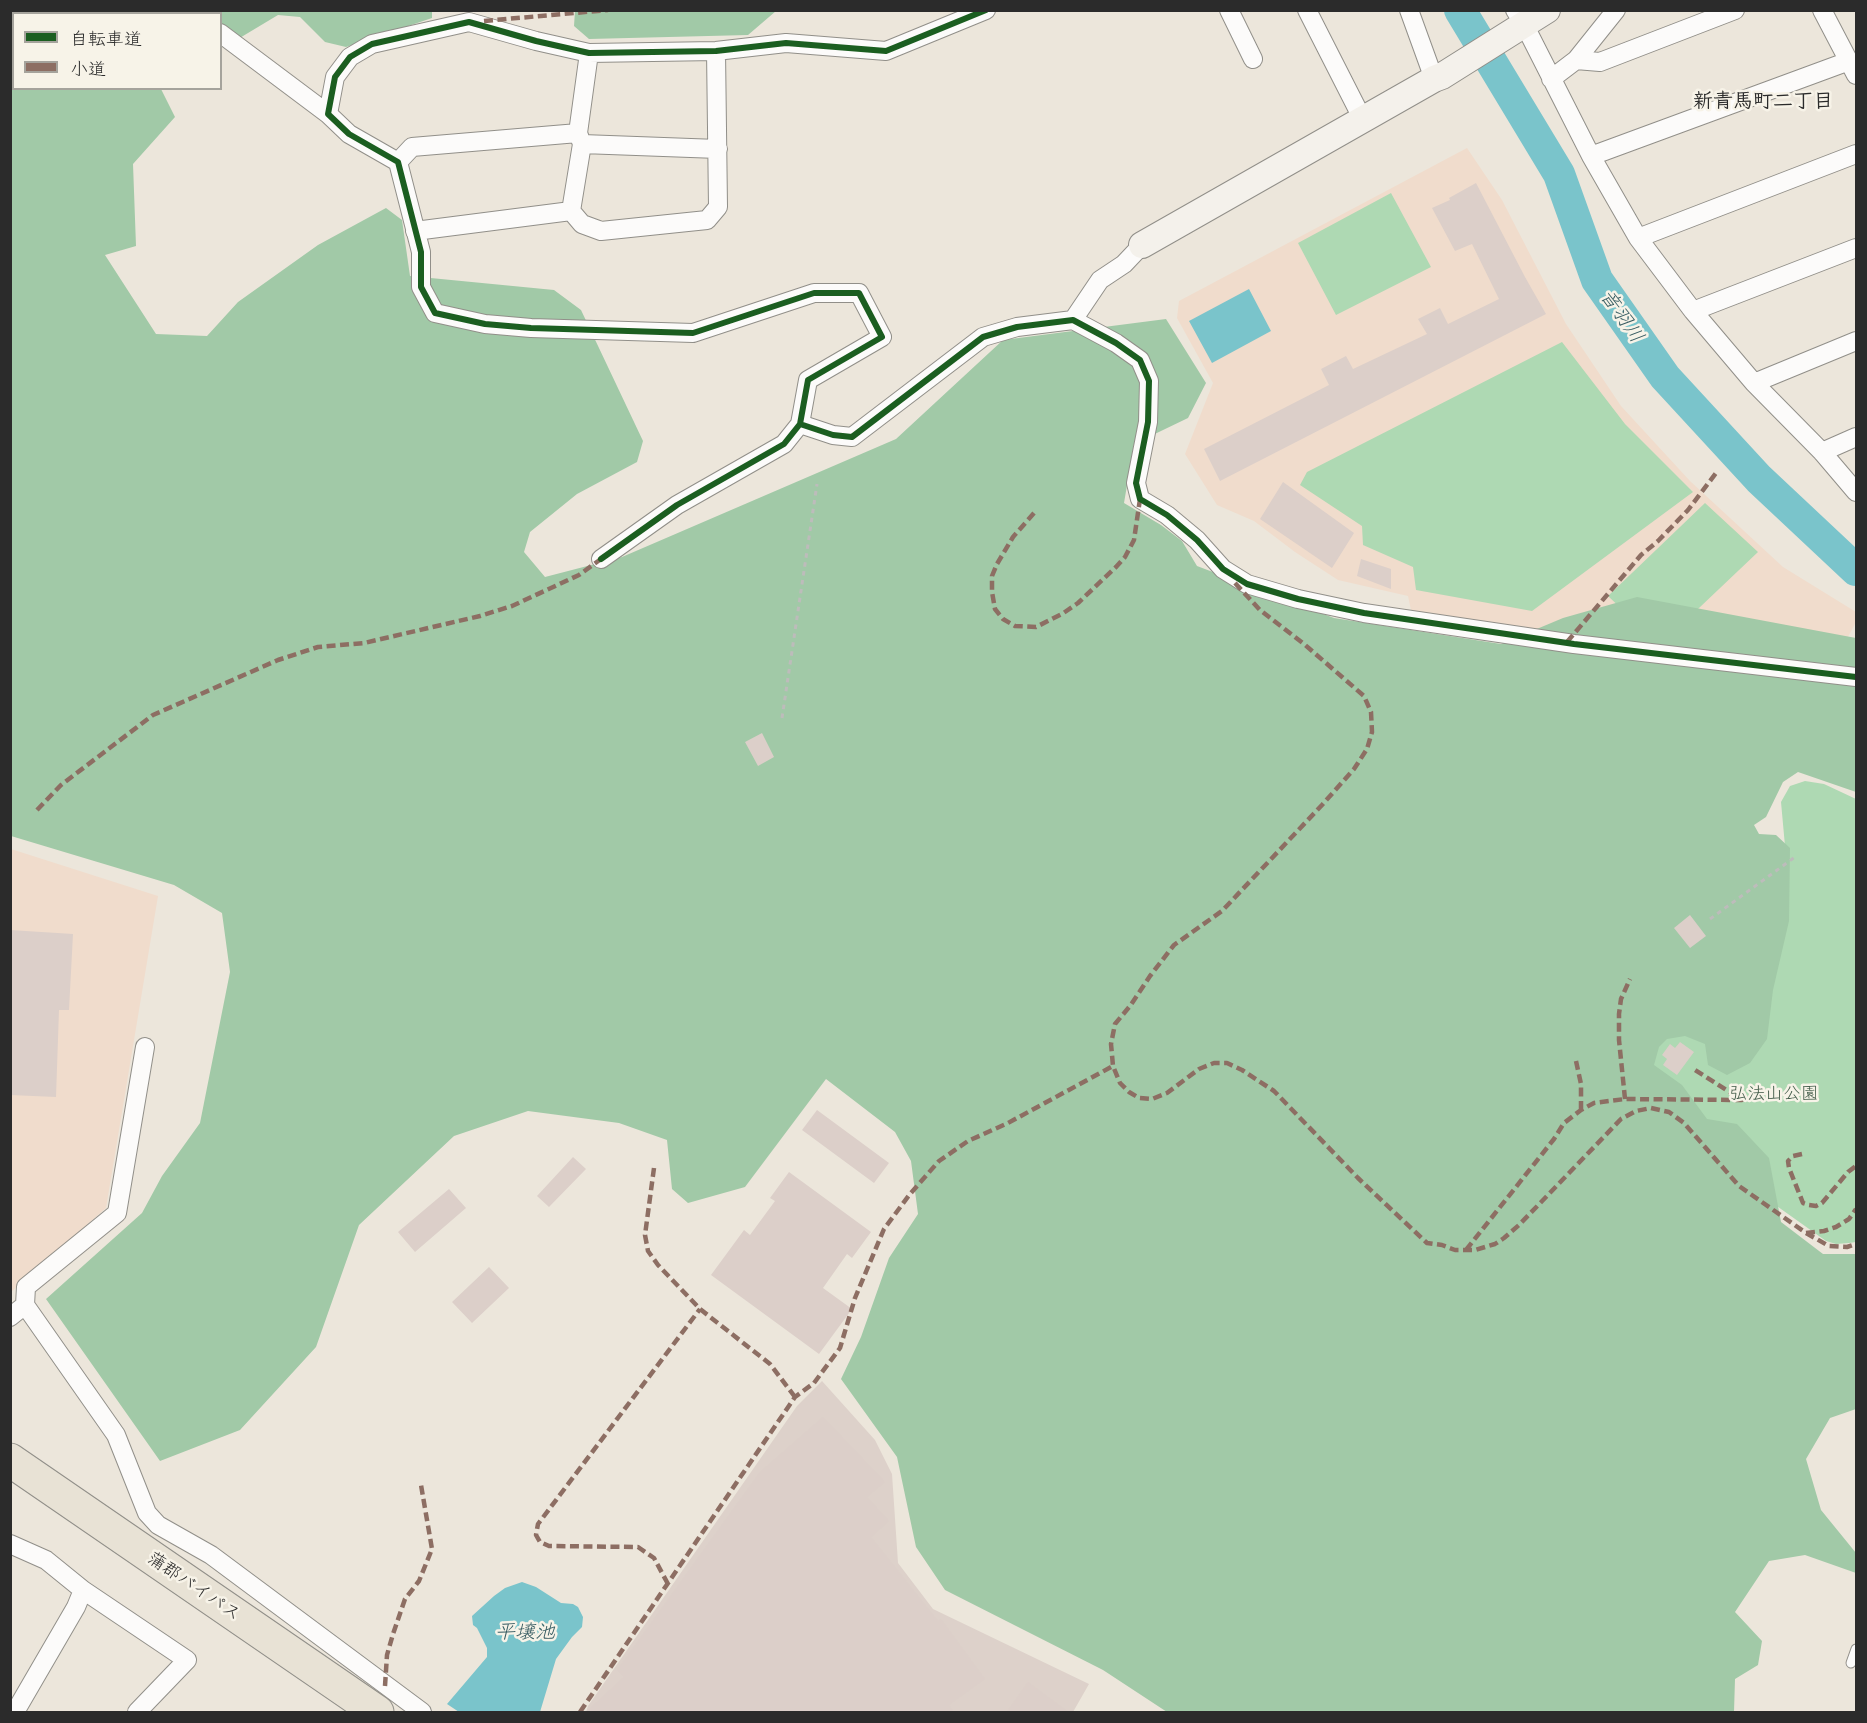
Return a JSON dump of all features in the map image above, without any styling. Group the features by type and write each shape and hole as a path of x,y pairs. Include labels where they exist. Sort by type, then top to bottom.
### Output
{"highway":[{"name":"蒲郡バイパス","path":"10,1460 377,1713"},
{"name":"蒲郡バイパス","path":"10,1475 357,1713"}],"street":[{"path":"328,114 335,76 350,57 372,44 469,22 589,53 716,51 786,43 886,51 986,10"},
{"path":"1229,10 1253,59"},
{"path":"1307,10 1363,120"},
{"path":"1409,10 1438,78"},
{"path":"1073,320 1100,280 1124,264 1142,245 1438,78 1520,18 1548,10"},
{"path":"1551,79 1576,60 1616,10"},
{"path":"1576,60 1600,62 1735,10"},
{"path":"1591,156 1853,68 1822,10"},
{"path":"1520,18 1591,156 1638,238 1693,311 1754,383 1822,452 1857,492"},
{"path":"222,34 328,114 349,134 398,162 421,252 421,287 435,313 485,324 531,328 693,333 814,293 859,293 882,337 808,380 800,424 784,444 677,505 601,559"},
{"path":"589,53 571,211 582,224 601,231 707,220 718,207 716,51"},
{"path":"398,162 412,147 580,139 718,149"},
{"path":"1638,238 1857,154"},
{"path":"416,231 571,211"},
{"path":"1693,311 1857,248"},
{"path":"800,424 833,435 852,437 983,337 1017,327 1073,320 1116,343 1140,360 1149,381 1148,422 1136,483 1140,499 1167,515 1197,540 1223,569 1247,584 1298,600 1364,614 1574,644 1857,677"},
{"path":"1754,383 1857,341"},
{"path":"1822,452 1857,438"},
{"path":"145,1047 117,1213 26,1287 25,1305 116,1435 147,1513 158,1525 212,1555 422,1713"},
{"path":"10,1317 25,1305"},
{"path":"10,1544 46,1560 83,1590 188,1660 137,1713"},
{"path":"14,1710 76,1607 83,1590"}],"lane":[{"path":"1851,1663 1857,1649"}],"path":[{"path":"782,718 817,484"},
{"path":"1710,919 1795,857"}],"shaded area":[{"path":"1467,148 1502,200 1566,324 1621,406 1690,481 1783,567 1856,612 1856,622 1828,674 1412,615 1408,596 1338,580 1295,552 1254,521 1217,505 1185,454 1213,383 1177,318 1179,301"},
{"path":"11,849 158,896 106,1208 11,1292"},
{"path":"822,1381 875,1440 892,1474 898,1563 933,1609 1089,1684 1073,1712 586,1712 797,1406"}],"green space":[{"path":"575,10 776,11 748,35 589,39 574,26"},
{"path":"10,11 432,11 432,18 346,47 325,42 300,17 278,15 233,42 222,40 222,12 12,12 12,90 162,90 175,117 133,164 136,246 105,255 156,334 207,336 238,302 318,245 386,208 402,220 410,276 554,290 581,310 643,441 637,462 577,494 530,532 524,552 545,577 622,557 896,439 1003,340 1166,319 1206,383 1188,418 1134,444 1124,503 1161,525 1182,541 1197,566 1334,618 1501,644 1563,618 1637,597 1856,638 1856,792 1798,772 1783,782 1766,817 1754,825 1759,834 1776,835 1790,848 1789,921 1773,990 1767,1039 1750,1063 1727,1075 1708,1065 1705,1044 1685,1036 1667,1039 1659,1047 1654,1065 1682,1085 1707,1119 1737,1124 1769,1158 1781,1222 1823,1254 1856,1254 1856,1409 1830,1418 1806,1459 1821,1510 1856,1553 1856,1573 1805,1555 1769,1561 1735,1612 1762,1641 1758,1665 1735,1679 1734,1712 1167,1712 1103,1670 945,1590 916,1547 897,1457 841,1379 861,1337 889,1258 918,1214 911,1161 895,1132 826,1079 745,1187 688,1203 672,1189 667,1140 619,1123 528,1111 454,1136 359,1225 316,1347 240,1430 160,1461 46,1299 142,1213 162,1176 200,1123 230,972 222,913 174,885 11,836"},
{"path":"1391,193 1431,267 1336,315 1298,243"},
{"path":"1562,342 1625,424 1693,492 1532,611 1416,590 1413,567 1363,545 1362,526 1300,485 1307,472"},
{"path":"1705,503 1758,552 1660,645 1608,596"},
{"name":"弘法山公園","path":"1805,781 1824,784 1856,799 1856,1242 1849,1243 1836,1244 1826,1241 1743,1182 1642,1057 1785,846 1781,802 1790,786"}],"water":[{"path":"1249,289 1271,331 1212,363 1189,321"},
{"name":"平壌池","path":"522,1582 536,1587 561,1603 578,1607 583,1617 582,1627 556,1659 540,1712 459,1712 447,1704 487,1657 487,1648 477,1628 473,1625 472,1616 505,1588"}],"building":[{"path":"1476,183 1546,314 1220,481 1204,449 1329,385 1321,369 1346,356 1353,369 1427,334 1418,319 1440,308 1448,324 1499,299 1472,244 1455,251 1432,208 1450,200 1449,198"},
{"path":"1283,482 1354,533 1332,568 1260,519"},
{"path":"1361,559 1391,569 1391,589 1357,576"},
{"path":"762,733 774,757 758,766 745,742"},
{"path":"1690,915 1706,936 1690,948 1674,928"},
{"path":"10,930 73,934 69,1010 59,1010 56,1097 10,1095"},
{"path":"1680,1042 1694,1052 1677,1075 1663,1065 1667,1059 1662,1055 1670,1044 1675,1048"},
{"path":"817,1110 889,1163 874,1183 802,1130"},
{"path":"573,1157 586,1169 549,1207 537,1196"},
{"path":"789,1172 871,1232 852,1258 847,1254 823,1288 852,1309 819,1354 711,1275 744,1230 750,1235 775,1201 770,1198"},
{"path":"449,1189 466,1208 415,1252 398,1232"},
{"path":"489,1267 509,1288 472,1323 452,1302"},
{"path":"823,1417 885,1482 867,1497 889,1521 871,1537 938,1621 941,1619 985,1679 949,1705 954,1713 585,1713 624,1677 617,1670 760,1472"},
{"path":"1028,1682 1070,1713 1006,1713"}],"waterway":[{"name":"音羽川","path":"1460,10 1559,174 1597,280 1665,377 1759,479 1856,570"}],"marked path":[{"path":"484,21 608,10"},
{"path":"1567,642 1641,555 1688,510 1716,473"},
{"path":"1034,513 1013,537 992,576 995,609 1003,619 1015,626 1036,627 1062,614 1078,603 1116,567 1125,557 1134,540 1140,499"},
{"path":"37,810 61,785 153,715 278,660 318,647 364,643 480,616 512,606 579,575 601,559"},
{"path":"1235,583 1260,610 1304,644 1364,696 1371,712 1372,732 1367,749 1354,769 1222,911 1174,945 1115,1024 1111,1044 1113,1066 1120,1083 1139,1098 1152,1099 1167,1093 1199,1069 1214,1063 1227,1063 1242,1070 1274,1091 1358,1178 1427,1243 1455,1250 1475,1250 1495,1244 1504,1238 1621,1119 1636,1111 1651,1108 1669,1112 1684,1123 1739,1186 1806,1233 1829,1246 1847,1247 1856,1244"},
{"path":"1625,1099 1619,1040 1619,1014 1621,999 1630,979"},
{"path":"1576,1061 1581,1084 1581,1110"},
{"path":"580,1712 795,1397 814,1383 840,1348 855,1298 884,1229 910,1194 939,1161 968,1141 1008,1123 1113,1066"},
{"path":"1466,1250 1554,1139 1564,1123 1581,1110 1594,1103 1625,1099 1742,1100 1692,1068"},
{"path":"1802,1154 1793,1156 1788,1161 1803,1203 1809,1205 1816,1206 1822,1203 1848,1172 1856,1166"},
{"path":"654,1168 645,1235 648,1251 658,1265 700,1309 770,1364 795,1397"},
{"path":"1806,1233 1836,1227 1849,1219 1856,1209"},
{"path":"668,1584 654,1558 638,1547 549,1546 540,1542 536,1535 538,1524 700,1309"},
{"path":"385,1686 387,1655 405,1599 419,1581 432,1549 421,1485"}],"cycle path":[{"path":"601,559 677,505 784,444 800,424 808,380 882,337 859,293 814,293 693,333 531,328 485,324 435,313 421,287 421,252 398,162 349,134 328,114 335,77 350,57 372,44 469,22 589,53 716,51 786,43 886,51 986,10"},
{"path":"800,424 833,435 852,437 983,337 1017,327 1073,320 1116,343 1140,360 1149,381 1148,422 1136,483 1140,499 1167,515 1197,540 1223,569 1247,584 1298,599 1364,613 1574,644 1856,677"}],"district":[{"name":"新青馬町二丁目","path":"1763,101"}]}
